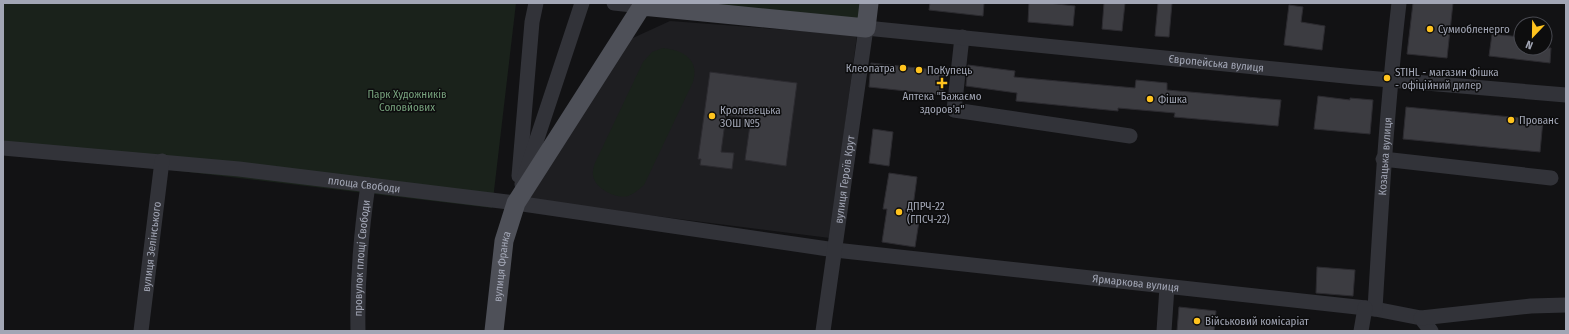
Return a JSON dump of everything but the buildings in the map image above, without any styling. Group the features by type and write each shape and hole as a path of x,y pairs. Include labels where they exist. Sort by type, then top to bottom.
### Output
{"main road":[{"path":"642,6 866,28 869,3"},
{"name":"вулиця Франка","path":"494,331 504,241 516,203 642,6"}],"street":[{"path":"516,203 532,22 536,3"},
{"path":"516,203 582,3"},
{"path":"614,3 642,6"},
{"name":"Козацька вулиця","path":"1361,331 1370,309 1388,99 1399,3"},
{"name":"Європейська вулиця","path":"866,28 1355,77 1566,95"},
{"name":"вулиця Героїв Крут","path":"823,331 866,28"},
{"path":"962,37 954,110 1130,136"},
{"name":"площа Свободи","path":"3,148 162,162 516,203 834,250"},
{"path":"1384,159 1551,178"},
{"name":"вулиця Зелінського","path":"141,331 162,162"},
{"name":"провулок площі Свободи","path":"358,331 357,291 362,222 368,185"},
{"name":"Ярмаркова вулиця","path":"834,250 1370,309 1421,318 1531,306 1566,305"},
{"path":"1164,331 1167,286"},
{"path":"1421,318 1431,331"}],"shaded area":[{"name":"Кролевецька ЗОШ №5","path":"670,21 857,35 830,238 529,200 622,43"}],"green space":[{"name":"Парк Художників Соловйових","path":"3,3 516,3 492,208 3,150"},
{"path":"675,3 866,3 863,23"},
{"path":"663,48 677,51 692,62 695,74 693,82 644,185 628,196 624,197 613,195 599,187 596,183 593,175 594,165 643,62 652,52"}],"place":[{"name":"Сумиобленерго","path":"1430,29"},
{"name":"Клеопатра","path":"903,68"},
{"name":"ПоКупець","path":"919,70"},
{"name":"STIHL - магазин Фішка - офіційний дилер","path":"1387,78"},
{"name":"Аптека \"Бажаємо здоров'я\"","path":"942,83"},
{"name":"Фішка","path":"1150,99"},
{"name":"Кролевецька ЗОШ №5","path":"712,116"},
{"name":"Прованс","path":"1511,120"},
{"name":"ДПРЧ-22 (ГПСЧ-22)","path":"899,212"},
{"name":"Військовий комісаріат","path":"1197,321"}]}
